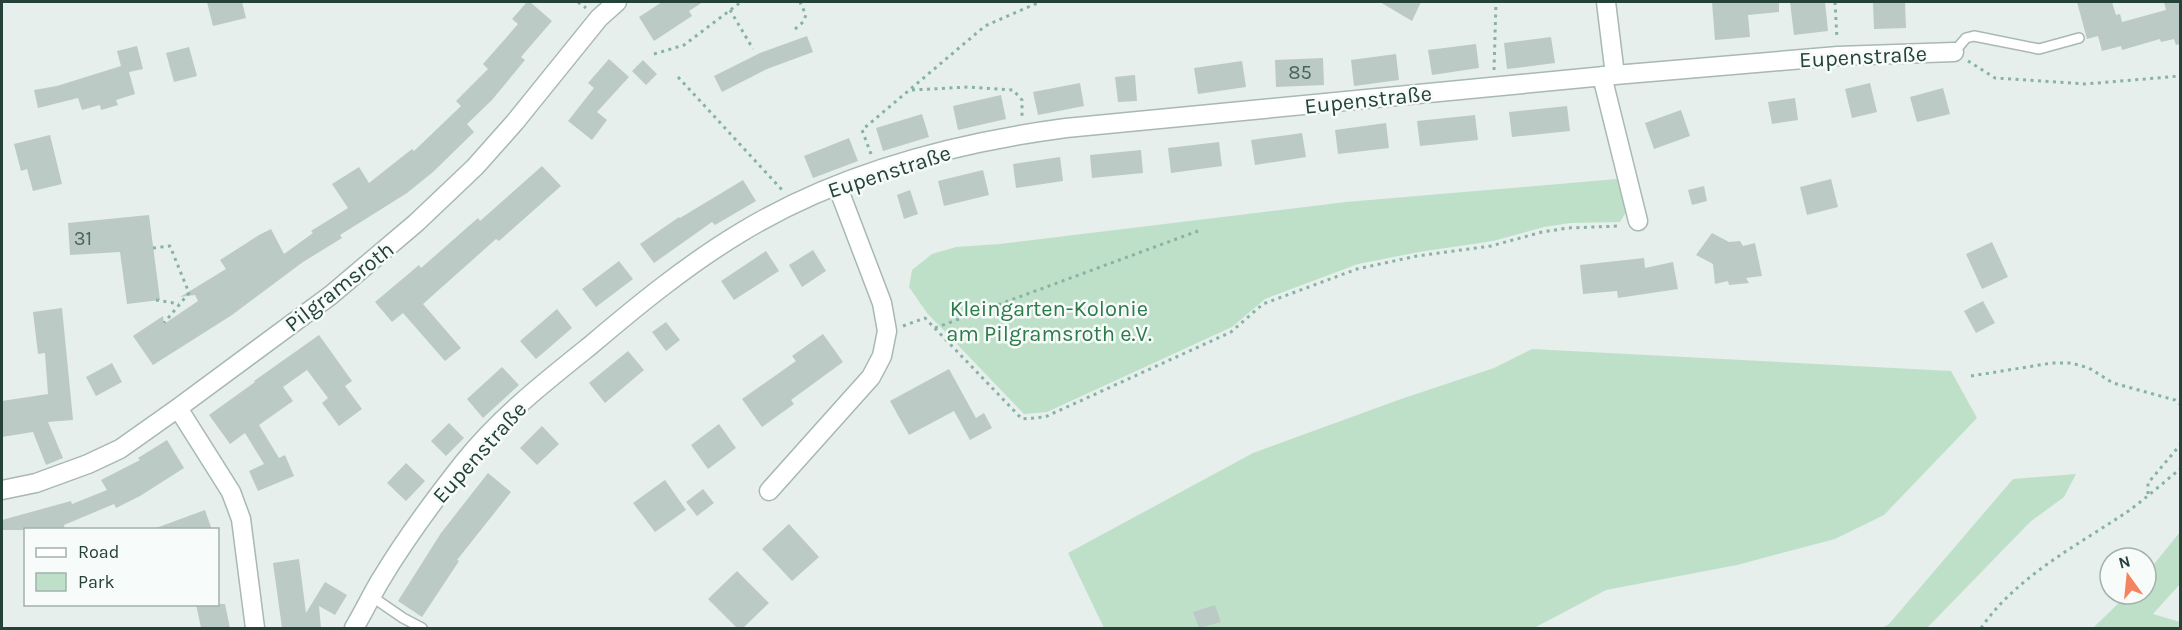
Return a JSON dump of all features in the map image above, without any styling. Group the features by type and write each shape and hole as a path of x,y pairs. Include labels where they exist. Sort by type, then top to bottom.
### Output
{"street":[{"name":"Pilgramsroth","path":"2,490 36,483 88,464 120,448 331,295 416,223 475,167 515,122 599,18 617,2"},
{"path":"1606,2 1609,75 1638,221"},
{"name":"Eupenstraße","path":"354,628 371,596 417,525 465,461 526,400 639,305 740,233 795,204 877,170 948,150 1022,134 1609,75 1838,56 1953,52"},
{"path":"769,491 871,377 882,356 887,331 882,303 837,185"},
{"path":"178,408 231,492 242,519 255,628"}],"lane":[{"name":"Eupenstraße","path":"1953,52 1966,38 1974,36 2039,49 2079,38"},
{"path":"371,596 422,628"}],"path":[{"path":"578,2 582,5"},
{"path":"654,54 684,45 741,2"},
{"path":"795,29 803,22 806,15 800,2"},
{"path":"877,170 862,130 985,26 1040,2"},
{"path":"1494,87 1496,2"},
{"path":"1835,2 1838,56"},
{"path":"730,10 753,50"},
{"path":"1953,52 1995,78 2085,84 2181,76"},
{"path":"678,77 795,204"},
{"path":"910,90 968,87 1013,90 1022,100 1022,134"},
{"path":"887,331 925,318 1022,419 1045,417 1231,332 1263,304 1356,269 1418,256 1491,246 1542,232 1568,228 1618,227 1638,221"},
{"path":"935,328 1198,231"},
{"path":"153,248 170,246 189,292 164,323"},
{"path":"156,300 179,304"},
{"path":"1971,376 2052,363 2071,363 2089,368 2113,383 2175,400 2181,404"},
{"path":"2148,495 2148,483 2181,445"},
{"path":"1981,628 1992,612 2027,580 2129,510 2181,469"}],"green space":[{"name":"Kleingarten-Kolonie am Pilgramsroth e.V.","path":"1617,179 1628,209 1620,222 1570,223 1544,227 1493,241 1358,264 1265,299 1232,327 1047,412 1024,414 927,313 909,287 912,270 932,254 956,247 1000,244 1346,202"},
{"path":"1532,349 1951,371 1977,418 1884,515 1835,539 1737,565 1606,590 1534,628 1104,628 1068,553 1253,453 1494,368"},
{"path":"2076,474 2064,497 2030,522 1927,628 1882,628 1889,624 2013,479"},
{"path":"2180,532 2180,584 2153,614 2180,622 2180,628 2093,628 2116,606 2158,606 2158,559"}],"building":[{"path":"207,2 242,2 246,18 213,26"},
{"path":"527,2 530,2 552,21 521,57 525,60 492,100 467,124 474,132 433,172 407,193 340,235 342,238 303,262 232,315 153,365 133,336 163,316 164,324 198,301 195,295 180,297 226,269 220,260 259,235 271,229 284,254 313,233 311,231 348,208 332,184 359,167 369,183 412,149 414,151 461,106 456,101 488,69 483,64 518,24 512,19"},
{"path":"662,2 703,2 689,11 692,16 654,41 639,17"},
{"path":"1380,2 1421,2 1412,21"},
{"path":"1712,2 1779,2 1779,12 1748,15 1750,37 1715,40"},
{"path":"1790,2 1825,2 1828,31 1794,35"},
{"path":"1873,2 1905,2 1906,28 1874,29"},
{"path":"2077,2 2112,2 2116,15 2120,14 2122,22 2166,10 2164,2 2181,2 2181,44 2176,45 2174,39 2161,42 2160,39 2122,50 2121,46 2102,51 2098,36 2087,39"},
{"path":"807,36 813,52 767,69 722,92 714,76 760,53"},
{"path":"1551,37 1555,63 1507,69 1504,43"},
{"path":"1476,44 1479,68 1432,75 1428,50"},
{"path":"137,46 143,69 129,72 135,94 116,100 118,105 101,110 100,105 82,110 78,98 38,108 34,90 57,86 121,66 117,51"},
{"path":"189,47 197,76 174,82 166,53"},
{"path":"1396,54 1399,80 1354,86 1351,60"},
{"path":"1323,58 1324,85 1276,87 1275,60"},
{"path":"609,59 629,77 597,112 607,120 592,140 568,121 594,88 588,83"},
{"path":"643,60 657,74 646,85 632,71"},
{"path":"1242,61 1246,87 1198,94 1194,68"},
{"path":"1135,75 1137,101 1118,102 1115,77"},
{"path":"1080,83 1084,106 1038,115 1033,92"},
{"path":"1870,83 1877,112 1852,118 1845,89"},
{"path":"1943,88 1950,114 1917,122 1910,97"},
{"path":"1001,95 1006,119 958,130 953,106"},
{"path":"1795,98 1798,120 1772,124 1768,102"},
{"path":"1567,106 1570,131 1512,137 1509,112"},
{"path":"1681,110 1690,136 1654,149 1645,123"},
{"path":"922,114 929,137 883,151 876,128"},
{"path":"1475,115 1478,140 1420,146 1417,121"},
{"path":"1386,123 1389,148 1338,154 1335,130"},
{"path":"1302,133 1306,157 1255,165 1251,140"},
{"path":"50,135 62,184 33,191 27,169 21,171 14,144"},
{"path":"849,138 858,161 813,178 804,156"},
{"path":"1219,142 1222,166 1171,173 1168,148"},
{"path":"1141,150 1143,173 1092,178 1090,155"},
{"path":"1060,157 1063,181 1016,188 1013,164"},
{"path":"542,166 561,186 499,241 496,239 423,304 461,348 445,361 403,313 392,322 375,302 419,265 421,268 478,218 480,221"},
{"path":"983,170 989,195 944,206 938,181"},
{"path":"1831,179 1838,207 1807,215 1800,187"},
{"path":"743,180 756,201 715,225 712,222 654,263 640,244 679,217"},
{"path":"1704,186 1707,201 1692,205 1688,190"},
{"path":"910,190 918,214 904,219 897,195"},
{"path":"149,215 160,300 127,304 120,252 70,255 68,223"},
{"path":"1712,233 1729,242 1740,241 1743,246 1755,243 1762,276 1746,278 1749,283 1729,285 1728,281 1715,284 1713,264 1696,255"},
{"path":"1992,242 2008,277 1982,289 1966,254"},
{"path":"813,250 826,271 802,287 789,265"},
{"path":"766,251 779,271 734,300 721,281"},
{"path":"1644,258 1645,268 1673,262 1678,289 1618,298 1617,291 1583,294 1580,265"},
{"path":"619,261 633,279 596,307 582,289"},
{"path":"1983,301 1995,323 1976,333 1964,311"},
{"path":"62,308 73,420 48,422 63,458 46,465 33,432 2,437 2,401 48,394 45,353 38,354 33,312"},
{"path":"557,309 572,328 536,359 520,341"},
{"path":"666,322 680,340 666,351 652,332"},
{"path":"823,334 843,362 791,400 794,404 762,427 742,399 796,361 792,356"},
{"path":"319,335 352,381 345,386 362,409 339,426 322,403 328,398 307,370 283,387 293,401 259,425 279,458 285,455 294,476 258,491 249,471 264,464 245,433 230,444 209,415"},
{"path":"628,351 644,370 605,403 589,383"},
{"path":"112,363 122,382 96,396 86,377"},
{"path":"502,367 519,385 483,418 467,399"},
{"path":"949,369 976,418 984,413 992,428 970,440 954,411 909,435 890,401"},
{"path":"449,423 464,438 446,456 431,441"},
{"path":"719,424 736,448 708,469 691,445"},
{"path":"542,426 559,444 537,465 520,448"},
{"path":"167,440 184,468 140,496 116,508 114,504 64,525 65,528 2,530 2,520 71,501 72,504 107,490 101,480 140,460 138,458"},
{"path":"406,463 425,481 406,501 387,483"},
{"path":"488,473 511,492 457,560 459,561 422,617 398,601 441,533"},
{"path":"665,480 686,510 655,532 633,503"},
{"path":"703,489 714,503 697,516 686,502"},
{"path":"205,510 211,528 156,528"},
{"path":"789,524 819,557 792,581 762,549"},
{"path":"299,559 306,613 325,582 347,595 335,615 319,606 321,628 282,628 273,563"},
{"path":"737,571 769,603 743,628 737,628 708,599"},
{"path":"225,604 230,628 201,628 196,606"},
{"path":"1215,605 1221,622 1199,628 1193,612"}]}
